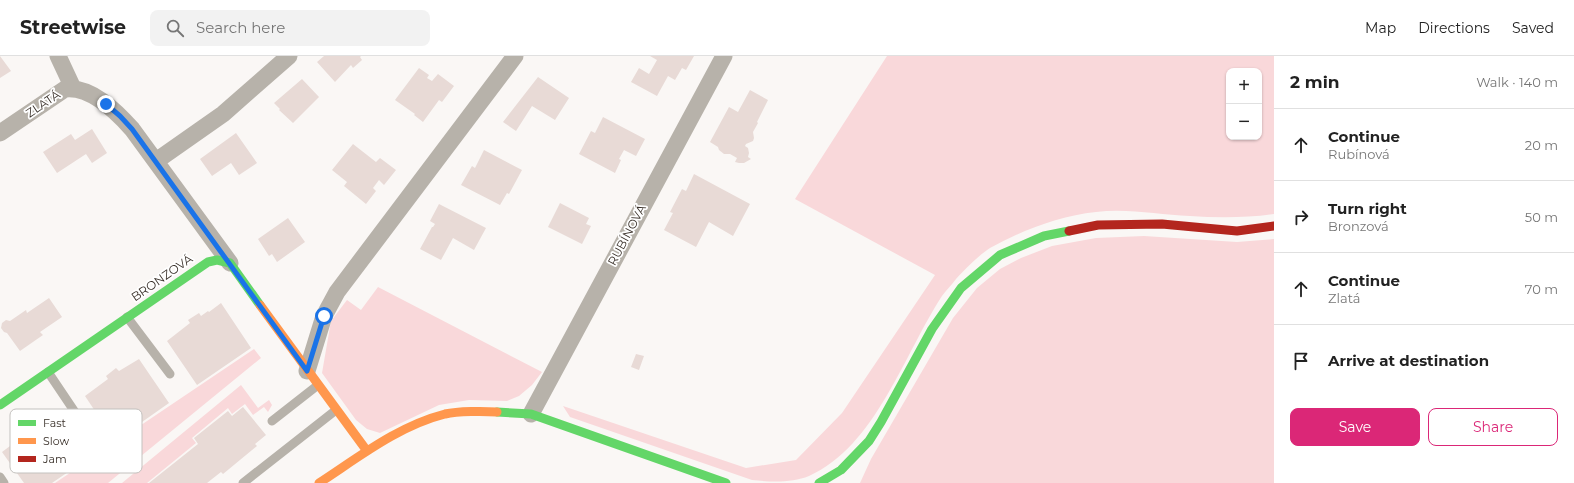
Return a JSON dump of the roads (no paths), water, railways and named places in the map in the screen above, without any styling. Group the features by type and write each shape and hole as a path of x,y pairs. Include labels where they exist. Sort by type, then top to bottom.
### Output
{"street":[{"path":"58,56 73,88"},
{"path":"156,161 223,114 289,56"},
{"path":"307,371 324,316 337,292 515,56"},
{"name":"RUBÍNOVÁ","path":"531,414 724,56"},
{"name":"ZLATÁ","path":"0,133 65,89 73,88 92,96 120,116 132,129 230,263"},
{"path":"819,483 841,470 869,441 882,422 932,329 961,288 1000,256 1044,236 1098,225 1162,224 1237,231 1274,226"},
{"name":"BRONZOVÁ","path":"0,405 205,263 220,260 230,263"},
{"path":"230,263 307,371 367,451"},
{"path":"319,483 402,430 446,414 489,410 531,414 726,483"}],"lane":[{"path":"127,316 170,374"},
{"path":"48,372 73,409"},
{"path":"272,421 318,385"},
{"path":"243,483 336,410"},
{"path":"0,476 4,483"}]}
